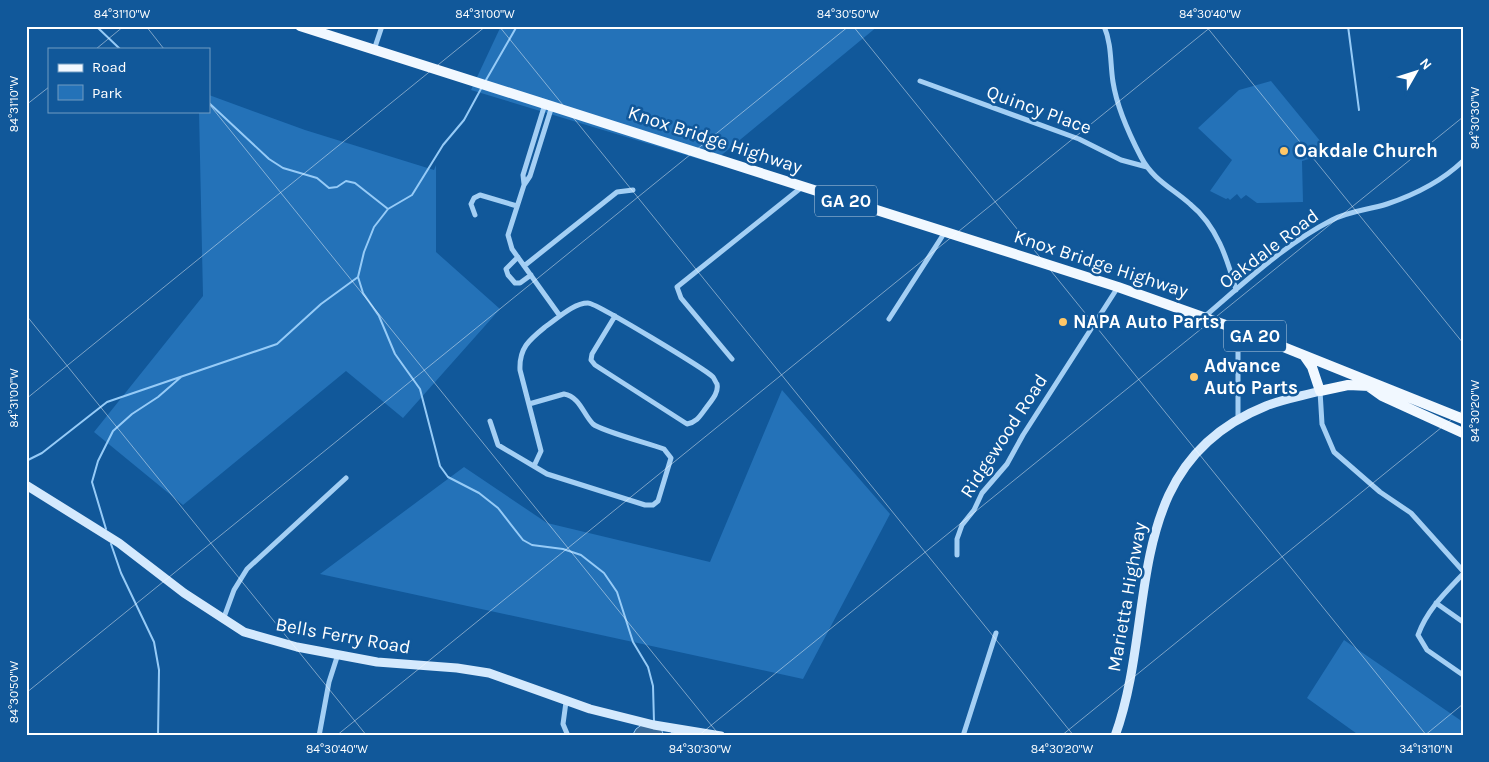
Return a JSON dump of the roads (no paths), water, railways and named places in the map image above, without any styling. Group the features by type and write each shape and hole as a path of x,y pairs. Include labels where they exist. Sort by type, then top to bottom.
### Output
{"main road":[{"name":"Knox Bridge Highway","path":"300,26 1118,287 1204,317"},
{"name":"Marietta Highway","path":"1204,317 1398,391 1463,419"},
{"name":"GA 20","path":"1304,356 1312,367 1320,391"},
{"name":"Marietta Highway","path":"1115,736 1128,691 1145,575 1162,508 1177,478 1195,455 1215,435 1238,420 1276,402 1348,385 1398,391"},
{"path":"1368,386 1382,396 1463,433"},
{"name":"Bells Ferry Road","path":"26,485 119,544 223,620 260,638 397,665 457,668 489,673 566,702 610,715 674,732 721,736"}],"street":[{"path":"374,50 382,26"},
{"path":"1104,26 1110,46 1116,100 1146,167 1158,181 1197,210 1211,226 1227,258 1236,290"},
{"name":"Quincy Place","path":"920,81 1079,139 1121,160 1146,167"},
{"path":"549,105 523,175 524,185 508,235 512,249 560,316"},
{"name":"Oakdale Road","path":"1204,317 1320,226 1346,214 1386,204 1404,197 1439,180 1463,161"},
{"path":"732,359 681,298 677,287 802,186"},
{"path":"524,266 617,192 633,190"},
{"path":"475,215 471,204 474,198 480,195 517,206"},
{"path":"889,319 945,232"},
{"path":"518,257 506,269 508,275 515,283 520,283 531,275"},
{"name":"Ridgewood Road","path":"957,555 957,539 962,525 974,510 982,493 1008,464 1023,435 1118,287"},
{"path":"534,466 541,451 520,370 522,348 530,339 576,306 587,302 596,304 713,377 716,383 716,393 698,420 687,424 595,365 591,360 592,354 615,316"},
{"path":"1238,330 1238,420"},
{"path":"1320,391 1322,424 1334,452 1380,492 1406,508 1463,572 1423,621 1418,635 1427,650 1463,675"},
{"path":"490,421 498,445 546,474 645,506 658,501 671,458 664,449 594,425 576,398 569,394 529,404"},
{"path":"223,620 234,590 247,569 346,478"},
{"path":"1436,603 1463,622"},
{"path":"963,736 996,633"},
{"path":"320,736 329,682 338,654"},
{"path":"566,702 562,724 568,736"}],"waterway":[{"path":"96,26 119,48"},
{"path":"486,80 517,26"},
{"path":"1348,26 1359,110"},
{"path":"482,87 464,120 443,145 412,195 388,209 374,227 364,252 358,277 363,293 379,316 395,354 420,389 440,466 448,477 479,493 498,508 523,540 532,545 563,549 581,555 604,573 617,592 633,642 648,667 653,686 654,722"},
{"path":"210,104 269,159 283,168 317,178 329,188 337,187 346,181 355,183 388,209"},
{"path":"26,461 42,453 107,402 277,344 321,304 358,277"},
{"path":"106,529 92,482 98,461 113,431 181,377"},
{"path":"111,544 121,573 154,642 159,670 158,736"}],"place":[{"name":"Oakdale Church","path":"1284,151"},
{"name":"NAPA Auto Parts","path":"1063,322"},
{"name":"Advance Auto Parts","path":"1194,377"}]}
